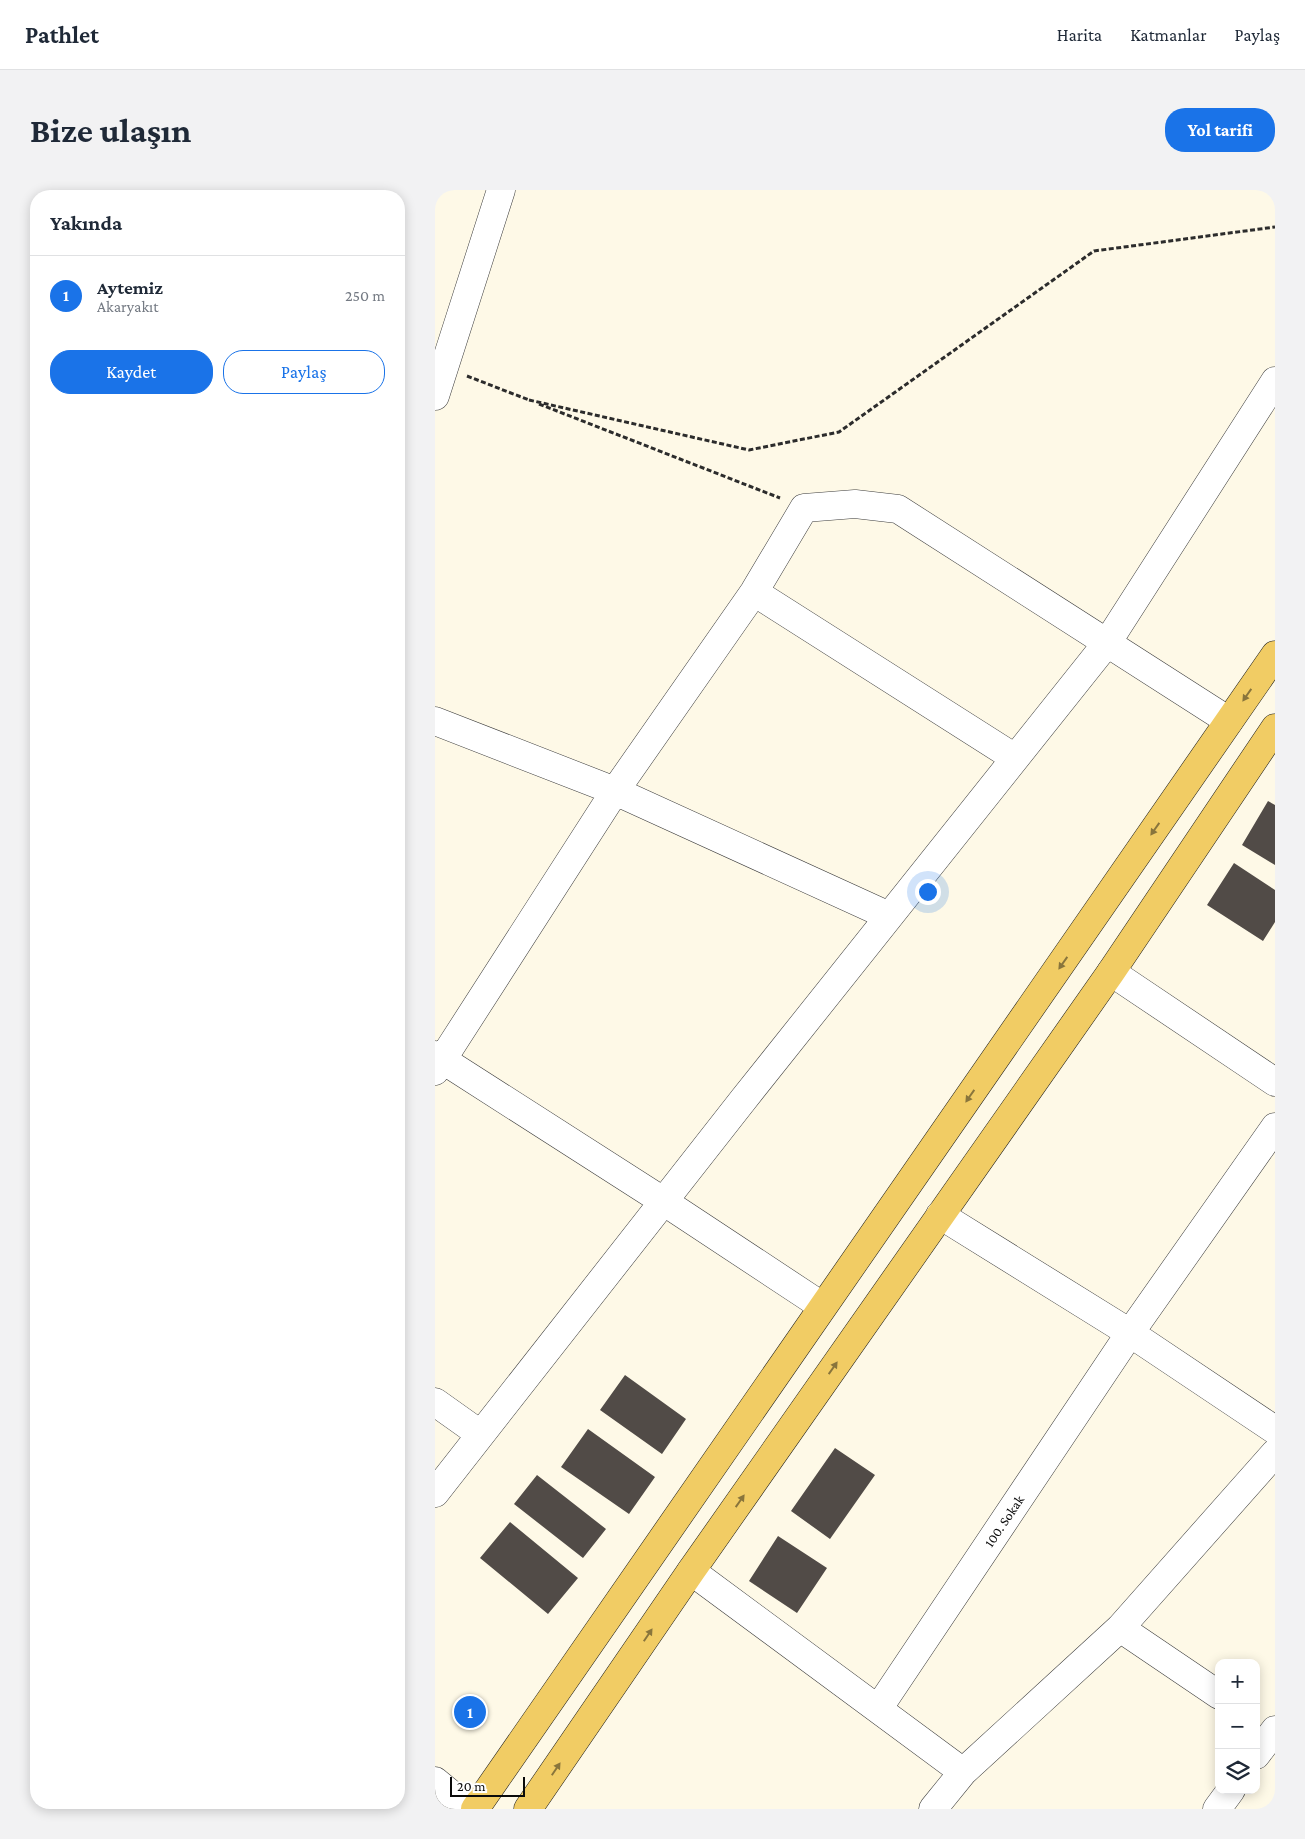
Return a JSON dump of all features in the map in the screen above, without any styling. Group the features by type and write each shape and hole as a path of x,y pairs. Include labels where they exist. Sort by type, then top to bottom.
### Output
{"main road":[{"path":"475,1809 1275,655"},
{"path":"528,1809 691,1572 1271,742"}],"street":[{"path":"435,396 501,190"},
{"path":"435,1493 663,1201 1107,643 1275,381"},
{"path":"823,1306 663,1201 437,1062 615,791 754,592 804,508 855,504 898,509 1229,721"},
{"path":"754,592 1015,758"},
{"path":"435,721 615,791 889,916"},
{"path":"1111,972 1275,1082"},
{"name":"100. Sokak","path":"878,1709 1130,1333 1275,1127"},
{"path":"940,1215 1130,1333 1275,1430"},
{"path":"435,1402 480,1434"},
{"path":"933,1809 963,1772 1120,1628 1275,1453"},
{"path":"691,1572 963,1772"},
{"path":"1120,1628 1215,1692"},
{"path":"1259,1749 1270,1729"},
{"path":"435,1781 469,1809"},
{"path":"1217,1809 1228,1794"}],"path":[{"path":"529,400 749,450 839,432 1094,252 1275,227"},
{"path":"444,367 804,508"}],"building":[{"path":"1268,801 1275,805 1275,865 1242,845"},
{"path":"1234,863 1275,890 1275,922 1263,941 1207,905"},
{"path":"625,1375 686,1419 662,1454 600,1410"},
{"path":"588,1429 655,1477 629,1514 561,1467"},
{"path":"835,1448 875,1475 830,1539 791,1511"},
{"path":"537,1475 606,1529 583,1558 514,1504"},
{"path":"510,1522 578,1578 548,1614 480,1558"},
{"path":"778,1536 827,1568 797,1613 749,1581"}],"place":[{"name":"Aytemiz","path":"470,1712"}]}
